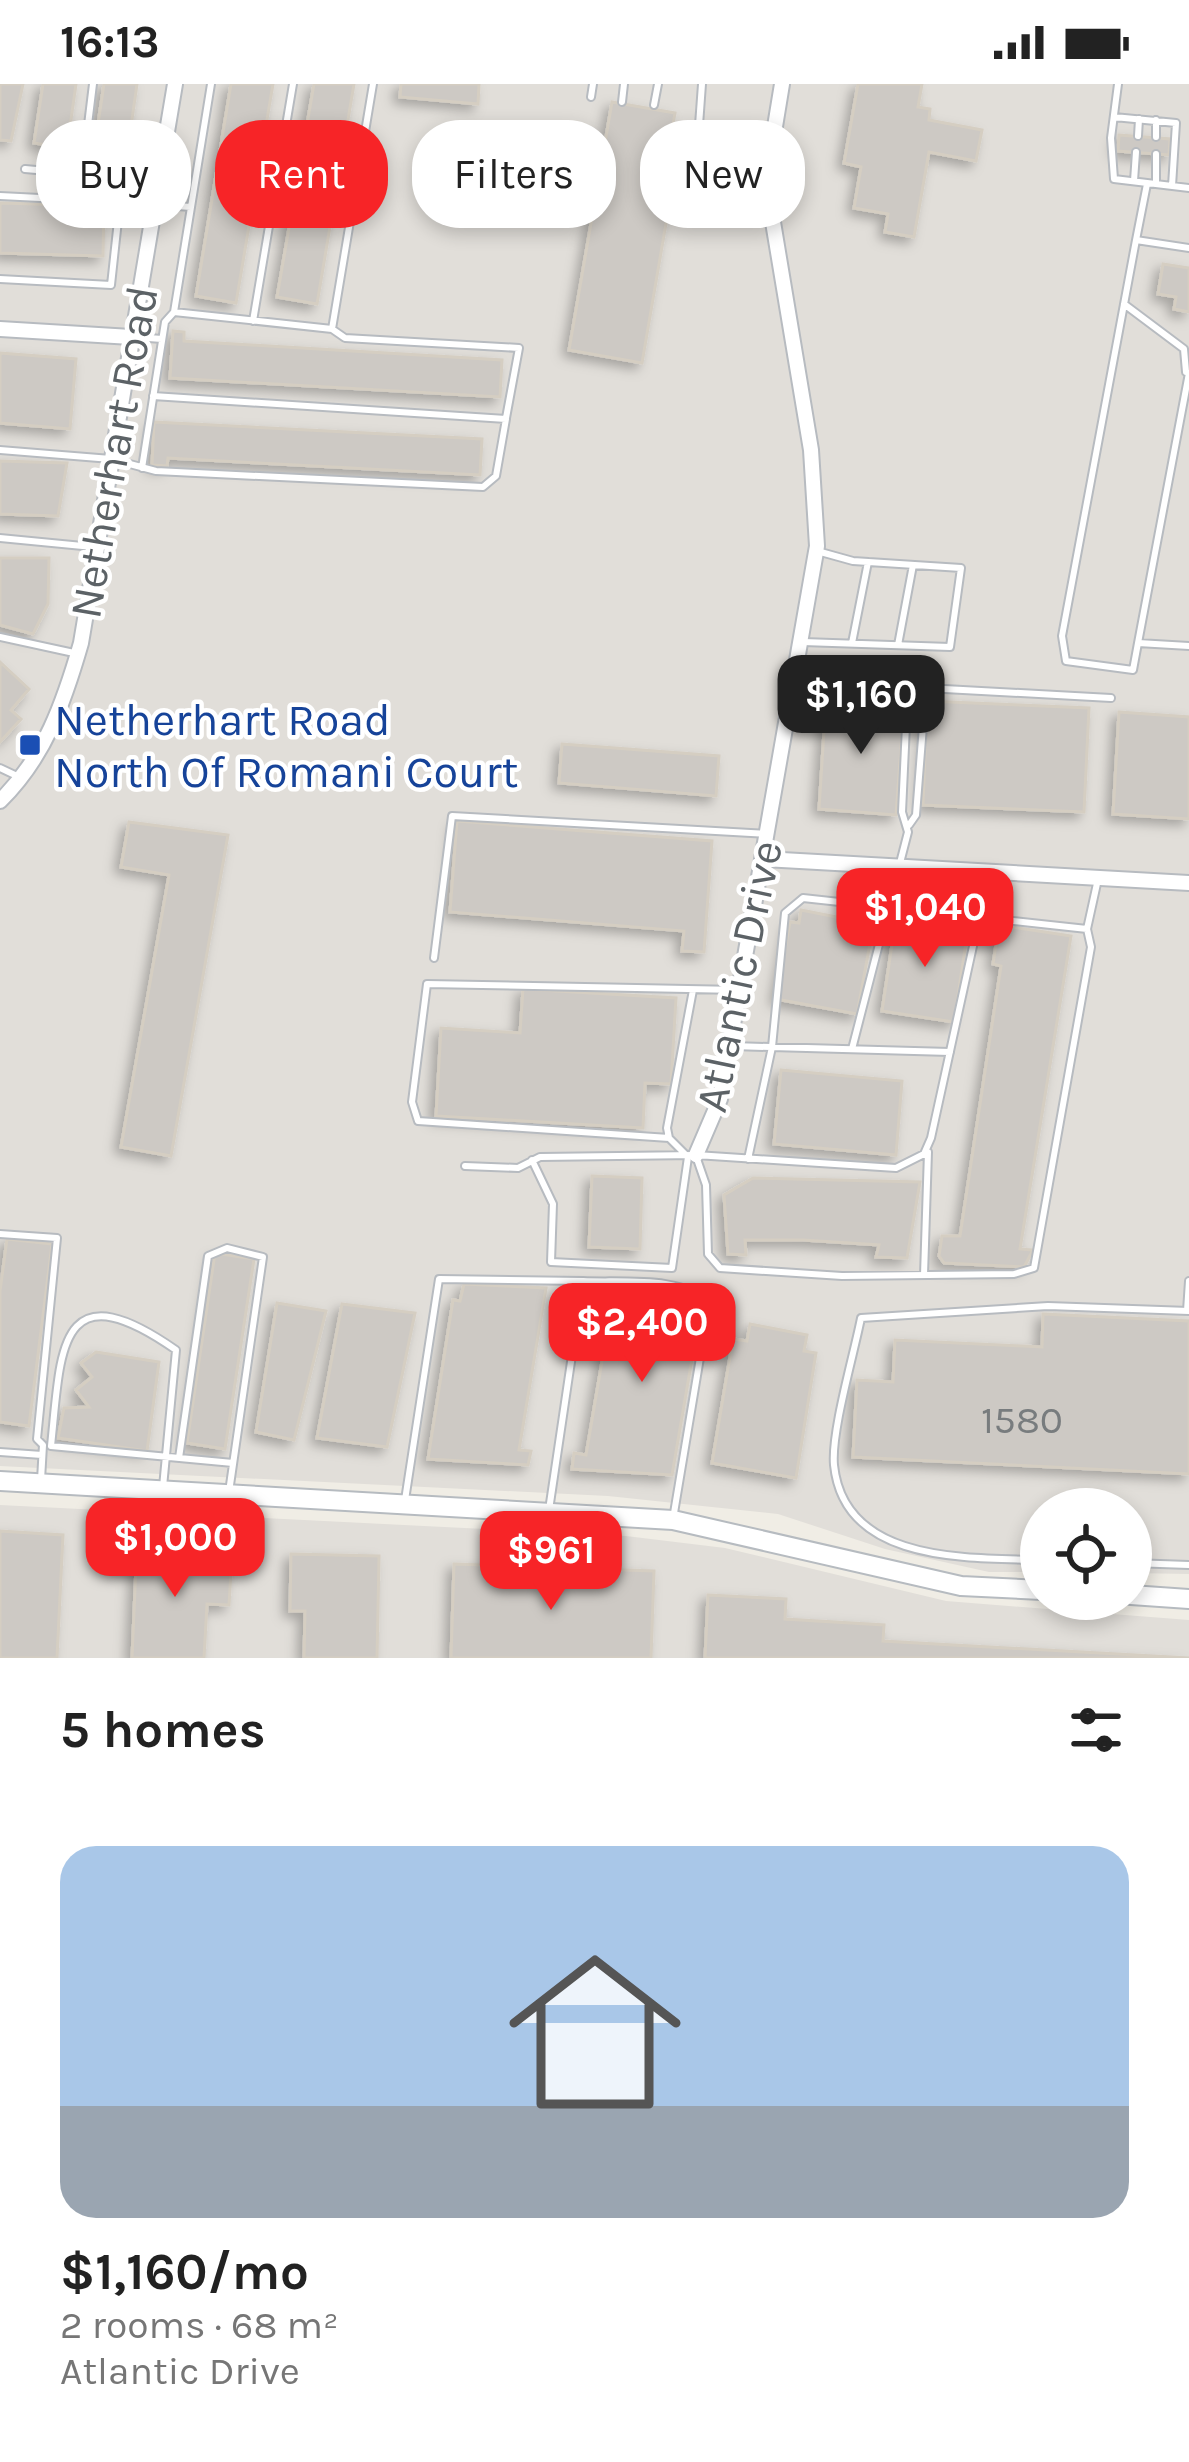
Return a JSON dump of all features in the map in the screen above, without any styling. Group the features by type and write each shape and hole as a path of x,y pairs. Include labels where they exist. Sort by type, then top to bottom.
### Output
{"street":[{"name":"Netherhart Road","path":"169,120 176,84"},
{"name":"Atlantic Drive","path":"776,120 782,84"},
{"name":"Netherhart Road","path":"0,801 64,706 78,654 150,228"},
{"name":"Atlantic Drive","path":"692,1156 721,1099 817,551 816,484 774,228"},
{"path":"0,328 131,337"},
{"path":"764,860 1189,883"},
{"path":"0,1481 673,1520 961,1586 1020,1590"},
{"path":"1152,1596 1189,1598"}],"lane":[{"path":"89,120 93,84"},
{"path":"191,207 211,84"},
{"path":"253,321 293,84"},
{"path":"332,329 373,84"},
{"path":"591,98 593,84"},
{"path":"622,102 624,84"},
{"path":"654,105 658,84"},
{"path":"699,120 702,84"},
{"path":"1118,84 1114,179 1189,188"},
{"path":"1114,117 1176,123 1172,186"},
{"path":"1138,136 1139,119"},
{"path":"1156,120 1156,137"},
{"path":"1134,182 1136,152"},
{"path":"1123,304 1184,350 1187,372 1133,670 1066,661 1062,636 1123,304 1156,154"},
{"path":"25,169 36,170"},
{"path":"0,196 36,198"},
{"path":"0,279 111,285 117,228"},
{"path":"142,468 165,322 174,312 188,228"},
{"path":"1136,240 1189,248"},
{"path":"0,450 111,459 142,468 483,487 496,476 519,348 345,338 332,329 174,312"},
{"path":"131,337 162,339"},
{"path":"153,397 506,418"},
{"path":"0,538 96,547"},
{"path":"803,642 950,647 961,568 868,562 817,551"},
{"path":"852,643 868,562"},
{"path":"898,644 913,565"},
{"path":"0,637 78,654"},
{"path":"1138,644 1189,646"},
{"path":"797,674 908,682 902,812 909,825"},
{"path":"852,1049 909,825 916,815 926,688 1111,698"},
{"path":"0,768 21,776"},
{"path":"434,958 452,816 769,834"},
{"path":"465,1166 518,1168 532,1160 692,1156 896,1168 924,1154 990,869"},
{"path":"740,991 428,983 412,1102 418,1121 669,1138 692,1156 706,1185 708,1255 720,1268 1014,1274 1037,1262 1098,876"},
{"path":"748,1159 772,1047 785,913 792,903 803,898 1087,928"},
{"path":"669,1138 693,988"},
{"path":"730,1046 950,1052"},
{"path":"924,1275 928,1145"},
{"path":"532,1160 553,1204 551,1262 672,1268 692,1156"},
{"path":"0,1234 57,1238 38,1439 45,1448"},
{"path":"179,1458 208,1256 227,1248 263,1257 228,1495"},
{"path":"404,1506 439,1279 583,1281 682,1287 699,1292 709,1304 673,1520"},
{"path":"548,1514 583,1281"},
{"path":"1020,1559 919,1549 880,1539 859,1525 833,1463 861,1318 1048,1306 1188,1311 1189,1281"},
{"path":"40,1484 62,1344 82,1320 94,1316 148,1331 176,1350 163,1490"},
{"path":"0,1452 45,1448 233,1462"},
{"path":"1152,1564 1189,1565"}],"shaded area":[{"path":"0,84 1189,84 1189,1574 1152,1573 1152,1488 1020,1488 1020,1572 989,1572 885,1549 778,1514 608,1496 0,1466"},
{"path":"0,1505 626,1536 725,1548 946,1601 1020,1607 1020,1620 1189,1620 1189,1658 0,1658"}],"building":[{"path":"0,84 23,84 11,141 0,140"},
{"path":"43,84 76,84 71,120 38,120"},
{"path":"104,84 137,84 132,120 99,120"},
{"path":"231,84 273,84 267,120 225,120"},
{"path":"314,84 354,84 348,120 308,120"},
{"path":"401,84 479,84 478,104 400,97"},
{"path":"858,84 922,84 918,107 930,109 929,120 982,130 976,161 929,152 914,237 885,232 888,214 854,208 861,167 844,163"},
{"path":"612,102 675,113 674,120 640,120 640,228 665,228 642,363 569,350 590,228 616,228 616,120 609,120"},
{"path":"1119,135 1170,139 1169,155 1118,151"},
{"path":"215,181 215,228 249,228 236,303 196,296"},
{"path":"0,203 36,204 36,228 104,228 103,256 0,253"},
{"path":"289,228 330,228 317,304 277,297"},
{"path":"1163,264 1189,268 1189,312 1174,309 1176,297 1158,294"},
{"path":"173,331 184,332 184,341 502,360 500,397 170,378"},
{"path":"0,353 76,359 70,429 0,423"},
{"path":"154,422 482,439 480,475 168,458 167,466 152,465"},
{"path":"0,461 67,463 58,516 0,514"},
{"path":"0,558 49,558 48,604 33,634 0,625"},
{"path":"0,662 29,689 11,710 21,719 0,742"},
{"path":"826,700 904,705 896,815 819,809"},
{"path":"927,701 1089,708 1084,812 923,805"},
{"path":"1119,712 1189,717 1189,819 1113,814"},
{"path":"562,744 719,756 716,796 559,783"},
{"path":"457,821 712,841 704,952 682,951 684,931 450,912"},
{"path":"129,822 228,835 171,1156 121,1147 169,875 121,867"},
{"path":"801,910 862,922 860,936 871,938 857,1014 776,999 790,922 799,923"},
{"path":"896,918 968,929 954,1022 882,1011"},
{"path":"999,925 1071,936 1020,1249 1033,1250 1024,1267 944,1263 939,1256 942,1236 960,1236 1001,966 993,964"},
{"path":"523,989 676,998 671,1084 645,1083 643,1128 436,1116 441,1028 520,1033"},
{"path":"781,1070 902,1081 896,1155 774,1144"},
{"path":"592,1176 642,1178 640,1249 589,1247"},
{"path":"753,1178 920,1182 907,1258 876,1257 879,1245 803,1240 745,1240 746,1255 728,1254 724,1195"},
{"path":"7,1239 52,1244 29,1426 0,1422 0,1291"},
{"path":"215,1253 254,1259 225,1449 187,1443"},
{"path":"464,1284 546,1288 519,1450 531,1451 528,1465 428,1459 453,1300 460,1301"},
{"path":"614,1291 691,1295 698,1324 672,1475 572,1469 574,1453 586,1455"},
{"path":"277,1303 326,1311 294,1440 256,1432"},
{"path":"342,1304 415,1313 387,1447 317,1438"},
{"path":"1043,1314 1189,1321 1189,1474 853,1457 857,1380 893,1382 895,1340 1042,1347"},
{"path":"750,1324 807,1335 804,1351 816,1353 796,1478 712,1463 733,1339 747,1341"},
{"path":"96,1352 159,1362 147,1451 58,1438 64,1408 89,1407 76,1390 92,1377 81,1363"},
{"path":"0,1531 63,1535 57,1658 0,1658"},
{"path":"118,1548 232,1554 229,1605 207,1604 204,1658 132,1658 136,1566 117,1565"},
{"path":"291,1554 379,1556 377,1658 304,1658 305,1611 290,1611"},
{"path":"454,1564 654,1571 651,1658 451,1658"},
{"path":"708,1595 786,1599 785,1619 884,1625 883,1641 1189,1658 705,1658"}],"place":[{"name":"Netherhart Road North Of Romani Court","path":"30,745"}]}
